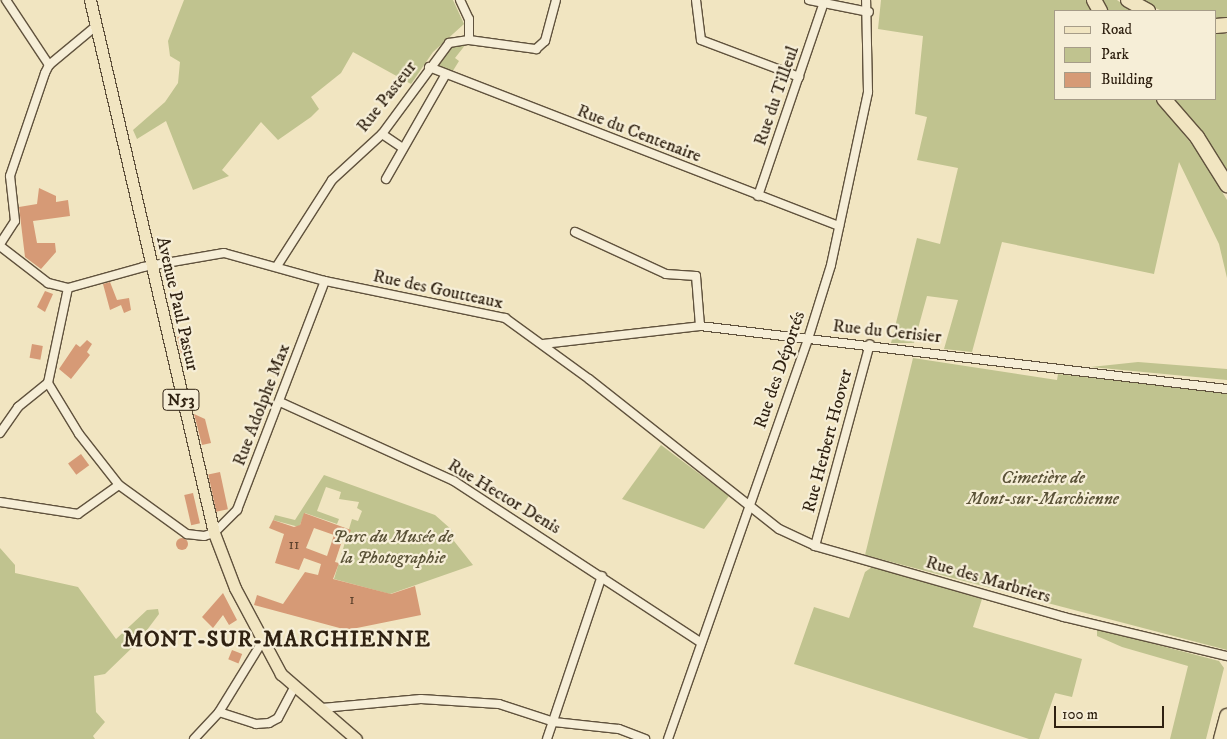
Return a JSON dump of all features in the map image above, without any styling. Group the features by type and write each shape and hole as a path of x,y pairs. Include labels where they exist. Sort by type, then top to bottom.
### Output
{"highway":[{"path":"1128,0 1146,10"},
{"path":"1165,100 1197,137 1227,185"},
{"path":"1221,739 1227,716"}],"main road":[{"name":"Avenue Paul Pastur","path":"90,0 214,533 235,588 262,642 282,674 295,686"},
{"name":"N53","path":"295,686 356,739"}],"street":[{"path":"6,0 49,65"},
{"path":"460,0 469,19 469,40 536,48 545,41 556,0"},
{"path":"696,0 701,40 799,77"},
{"path":"809,0 823,5 868,12"},
{"name":"Rue des Déportés","path":"668,739 700,642 750,507 808,339 839,226 868,92 868,12 866,0"},
{"name":"Rue du Tilleul","path":"758,196 823,5"},
{"path":"0,433 18,407 48,383 68,288 48,283 0,245 15,221 10,176 49,65 96,26"},
{"name":"Rue Pasteur","path":"277,266 332,180 382,134 429,67 449,43 469,40"},
{"name":"Rue du Centenaire","path":"429,67 839,226"},
{"path":"386,178 446,74"},
{"path":"382,134 403,148"},
{"path":"575,232 666,274 696,276 700,326"},
{"name":"Rue des Goutteaux","path":"68,288 151,266 224,253 277,266 325,281 505,318 543,344 750,507"},
{"name":"Rue Adolphe Max","path":"214,533 236,510 280,402 325,281"},
{"name":"Rue du Cerisier","path":"543,344 700,326 808,339 870,344 1227,388"},
{"name":"Rue Herbert Hoover","path":"815,546 870,344"},
{"path":"48,383 79,434 119,485 187,534 204,536 214,533"},
{"name":"Rue Hector Denis","path":"280,402 454,481 602,576 700,642"},
{"path":"0,502 78,514 119,485"},
{"name":"Rue des Marbriers","path":"750,507 779,529 815,546 1064,617 1227,656"},
{"path":"548,739 602,576"},
{"path":"194,739 219,712 262,642"},
{"path":"219,712 256,724 269,723 278,718 295,686"},
{"path":"322,708 422,699 499,704 554,722 619,729 645,739"}],"green space":[{"path":"184,0 453,0 464,24 433,52 411,84 353,52 341,73 311,97 319,109 311,117 278,140 261,122 222,170 229,176 193,190 166,121 137,139 133,130 165,102 178,83 180,62 170,56 168,41"},
{"path":"881,0 1087,0 1092,10 1054,10 1054,100 1156,100 1199,153 1227,200 1227,278 1219,244 1179,162 1154,274 1002,242 972,352 944,349 958,300 927,296 914,343 891,343 917,238 940,244 958,168 917,160 927,117 915,114 923,36 878,29"},
{"path":"1099,0 1117,0 1131,10 1105,10"},
{"path":"1137,0 1227,0 1227,18 1217,19 1217,10 1160,10"},
{"path":"1217,33 1227,34 1227,173 1173,100 1217,100"},
{"path":"455,44 466,44 455,58 459,61 451,74 434,66"},
{"name":"Cimetière de Mont-sur-Marchienne","path":"913,358 1057,380 1058,374 1227,393 1227,650 865,555"},
{"path":"1138,362 1227,369 1227,380 1091,367"},
{"path":"661,445 729,496 704,529 622,499"},
{"name":"Parc du Musée de la Photographie","path":"324,475 435,515 452,530 454,541 473,565 390,594 334,579 352,519 358,521 362,511 357,508 359,502 339,499 341,492 326,487 317,511 339,519 337,524 305,513 299,527 273,520 275,515 295,520"},
{"path":"0,548 15,565 15,573 78,587 116,639 147,610 158,609 159,614 138,642 105,674 94,676 96,712 105,722 93,736 95,739 0,739"},
{"path":"872,567 982,599 973,627 1082,659 1072,697 1055,693 1039,739 1029,739 794,664 814,607 849,618 865,572"},
{"path":"1097,629 1219,661 1224,668 1206,739 1170,739 1188,666 1122,647 1097,636"}],"building":[{"path":"39,188 56,196 56,202 68,200 70,216 33,221 37,243 55,243 56,252 41,269 25,257 19,207 37,204"},
{"path":"110,282 117,300 129,298 131,310 124,313 121,305 110,310 103,284"},
{"path":"45,291 53,294 45,312 37,307"},
{"path":"187,335 191,352 181,354 177,337"},
{"path":"87,340 92,344 87,352 90,355 71,379 59,369 76,344 80,347"},
{"path":"32,344 43,346 40,360 30,358"},
{"path":"194,414 205,419 211,443 202,445"},
{"path":"81,454 89,465 76,475 68,463"},
{"path":"220,472 228,509 216,512 208,474"},
{"path":"193,493 200,523 191,525 184,495"},
{"path":"304,513 351,530 348,537 344,535 335,562 339,563 333,579 391,594 415,586 421,615 347,630 254,605 257,595 283,604 305,572 318,575 321,564 304,558 299,570 275,563 284,534 269,528 273,520 294,527 300,525","holes":["314,528 334,535 327,556 306,548"]},
{"path":"182,538 188,544 182,550 176,544"},
{"path":"223,593 237,620 229,625 223,615 213,628 202,617"},
{"path":"232,650 242,654 238,663 228,659"}],"district":[{"name":"MONT-SUR-MARCHIENNE","path":"277,640"}]}
